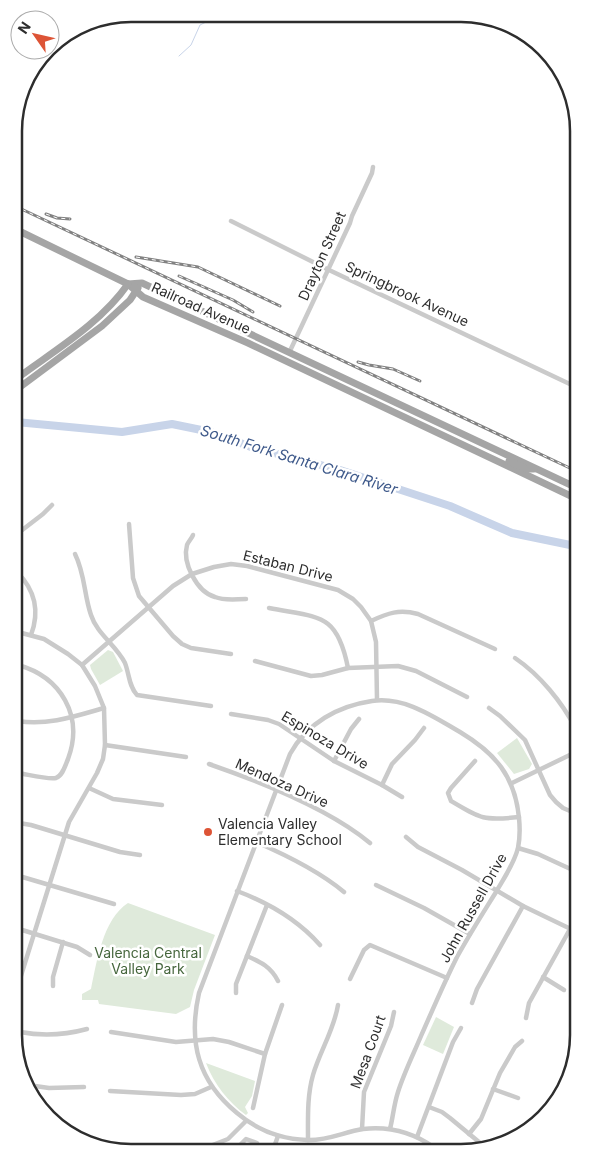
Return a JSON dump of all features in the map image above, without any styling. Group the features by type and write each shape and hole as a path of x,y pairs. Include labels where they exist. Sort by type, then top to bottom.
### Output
{"main road":[{"path":"22,232 128,284 120,296 100,316 22,374"},
{"path":"22,386 102,326 126,304 142,283"},
{"name":"Railroad Avenue","path":"128,284 142,283 570,485"},
{"name":"Railroad Avenue","path":"128,284 143,297 248,343 570,495"},
{"path":"493,459 497,457 502,458 526,469 536,469"}],"street":[{"name":"Drayton Street","path":"289,353 329,270 373,167"},
{"name":"Springbrook Avenue","path":"231,221 329,270 570,384"},
{"path":"22,530 52,505"},
{"path":"129,524 133,578 139,596 182,644 191,648 231,654"},
{"path":"194,535 187,545 187,558 198,585 204,592 214,597 225,600 246,599"},
{"path":"76,554 82,567 90,614 125,664 133,691 137,695 211,706"},
{"name":"Estaban Drive","path":"82,665 172,586 192,574 214,566 231,564 274,572 338,590 361,607 371,621 376,642 377,700"},
{"path":"22,577 28,583 34,595 36,622 31,635"},
{"path":"270,608 324,620 340,638 348,668"},
{"path":"371,621 384,615 406,611 418,614 495,649"},
{"path":"22,633 44,639 82,665 95,686 104,708 105,745 103,758 89,788 72,816 64,836 22,975"},
{"path":"515,658 551,691 569,717"},
{"path":"255,662 312,676 348,668 398,666 416,671 467,697"},
{"path":"22,666 45,676 56,686 70,710 73,731 72,748 60,776 53,779 22,774"},
{"name":"John Russell Drive","path":"300,738 326,716 344,707 377,700 415,707 458,731 485,749 498,762 512,783 517,802 520,831 518,848 506,876 470,934 447,978 404,1074 397,1094 390,1129"},
{"path":"22,721 41,722 71,717 104,708"},
{"path":"489,708 525,740 550,795 556,802 569,811"},
{"name":"Espinoza Drive","path":"232,714 268,720 279,724 334,761 402,797"},
{"path":"334,761 350,729 359,719"},
{"path":"382,785 392,764 424,728"},
{"path":"300,738 290,754 275,790 199,993 195,1015 195,1040 200,1062 211,1087 227,1105 246,1121 278,1136 308,1140 334,1137 362,1130 390,1129 418,1137 429,1144"},
{"path":"105,745 186,757"},
{"path":"512,783 569,755"},
{"path":"475,761 448,793 451,801 483,819 496,820 519,817"},
{"name":"Mendoza Drive","path":"209,764 275,790 320,811 359,834 370,843"},
{"path":"89,788 113,799 162,805"},
{"path":"22,824 120,852 140,855"},
{"path":"406,837 418,847 462,870 522,906 569,929"},
{"path":"256,842 332,882 344,892"},
{"path":"518,848 538,854 569,868"},
{"path":"22,877 114,904"},
{"path":"376,885 424,908 470,934"},
{"path":"237,891 295,921 320,945"},
{"path":"236,993 236,984 267,905"},
{"path":"472,1003 477,989 522,906"},
{"path":"22,930 64,942 90,955"},
{"path":"526,1018 529,1003 569,931"},
{"path":"53,986 53,978 64,942"},
{"path":"350,979 357,968 364,950 370,946 447,978"},
{"path":"247,956 270,968 278,981"},
{"path":"543,977 564,990"},
{"path":"253,1108 264,1054 282,1005"},
{"path":"308,1140 310,1088 318,1060 335,1020 338,1005"},
{"name":"Mesa Court","path":"362,1130 364,1092 391,1026 394,1012"},
{"path":"418,1137 453,1042 461,1028"},
{"path":"22,1032 45,1035 75,1033 86,1029"},
{"path":"111,1032 167,1041 213,1039 264,1054"},
{"path":"469,1134 481,1119 500,1072 515,1047 522,1041"},
{"path":"35,1086 49,1088 84,1086"},
{"path":"110,1091 181,1095 195,1094 211,1087"},
{"path":"493,1090 518,1098"},
{"path":"429,1107 442,1112 480,1143"},
{"path":"215,1144 228,1139 246,1121"},
{"path":"276,1144 278,1136"},
{"path":"241,1144 246,1139 258,1144"}],"green space":[{"path":"108,650 113,652 123,671 100,685 90,665"},
{"path":"517,738 532,764 529,769 514,774 497,753"},
{"name":"Valencia Central Valley Park","path":"128,903 215,935 194,990 190,1007 176,1014 99,1004 98,1000 82,1000 82,994 91,989 102,941 107,930 119,910"},
{"path":"436,1017 454,1027 443,1054 423,1045"},
{"path":"206,1063 255,1081 252,1096 245,1107 248,1113 246,1115 222,1092"}],"waterway":[{"path":"179,56 191,45 200,25 204,23"},
{"name":"South Fork Santa Clara River","path":"22,423 122,432 172,424 211,432 251,447 340,470 450,506 512,533 570,545"}],"railway":[{"path":"22,209 570,468"},
{"path":"46,214 57,218 70,219"},
{"path":"136,257 198,267 280,306"},
{"path":"179,276 233,300 253,312"},
{"path":"358,362 393,369 420,381"}],"place":[{"name":"Valencia Valley Elementary School","path":"208,832"}]}
